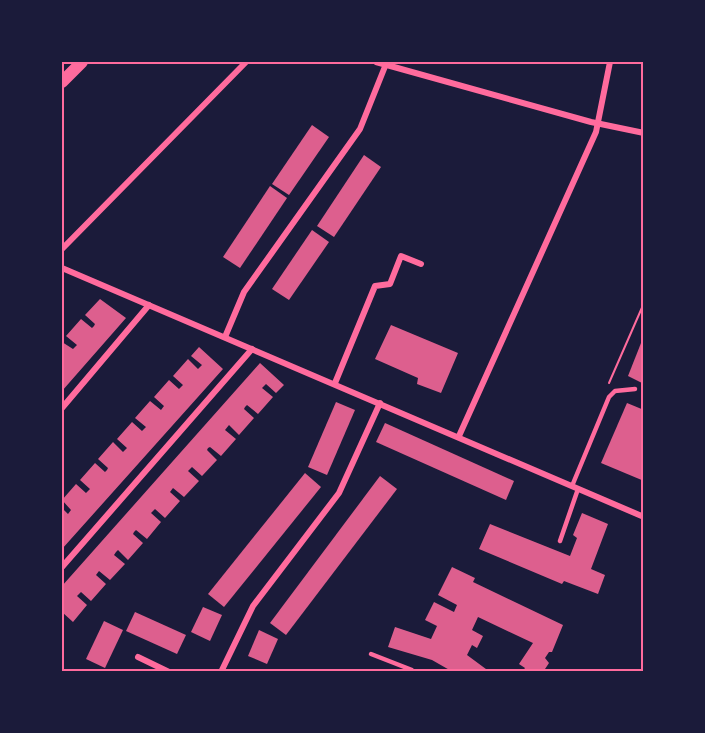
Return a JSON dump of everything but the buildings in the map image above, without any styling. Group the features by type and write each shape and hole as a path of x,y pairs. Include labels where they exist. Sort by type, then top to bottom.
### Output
{"main road":[{"path":"62,82 82,62"}],"street":[{"path":"62,249 246,62"},
{"path":"376,62 598,124 644,133"},
{"path":"459,436 598,124 610,62"},
{"path":"225,337 244,292 360,129 386,64"},
{"path":"334,383 375,286 390,284 401,256 422,264"},
{"path":"62,268 644,517"},
{"path":"62,408 149,305"},
{"path":"62,567 252,349"},
{"path":"221,672 253,606 339,493 380,403"},
{"path":"138,657 170,672"}],"lane":[{"path":"560,541 575,488 609,397 615,391 635,389"},
{"path":"371,654 413,671"}]}
